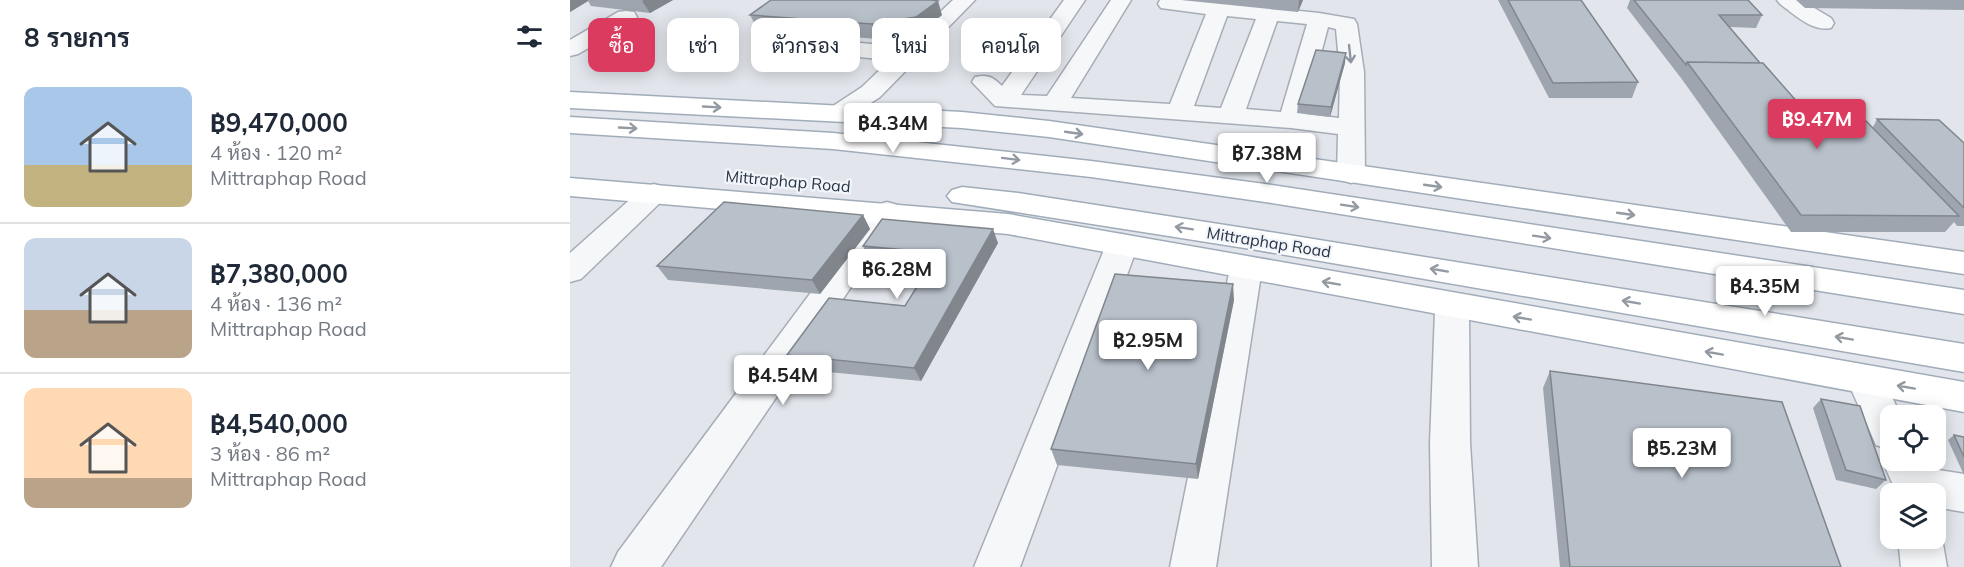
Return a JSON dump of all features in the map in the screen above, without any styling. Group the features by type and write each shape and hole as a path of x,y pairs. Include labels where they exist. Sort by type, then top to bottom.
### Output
{"main road":[{"path":"570,100 962,120 1049,129 1964,263"},
{"path":"838,113 962,153"},
{"path":"570,124 799,139 962,153 1265,193 1964,302"},
{"name":"Mittraphap Road","path":"570,165 895,201 1018,202 1964,358"},
{"path":"570,187 765,202 895,201 1246,268 1964,397"},
{"path":"1640,252 1803,239"},
{"path":"1664,308 1856,378"}],"street":[{"path":"947,18 965,0"},
{"path":"1004,101 1075,0"},
{"path":"1055,104 1121,0"},
{"path":"1787,0 1823,23"},
{"path":"1168,4 1319,19 1347,24 1352,72 1351,174"},
{"path":"1179,113 1219,9"},
{"path":"1232,116 1269,14"},
{"path":"570,49 626,17"},
{"path":"1291,120 1319,19"},
{"path":"838,113 871,92 892,72"},
{"path":"984,82 1004,101 1291,120 1352,128"},
{"path":"570,271 654,193"},
{"path":"634,567 895,201"},
{"path":"997,567 1122,245"},
{"path":"1193,567 1246,268"},
{"path":"1452,311 1450,443 1455,567"},
{"path":"1856,378 1880,417"},
{"path":"1910,479 1964,493"},
{"path":"1922,549 1924,567"}],"building":[{"path":"771,0 938,1 916,17 872,18 872,24 860,23 860,18 791,18 750,15"},
{"path":"1508,0 1581,0 1638,82 1553,83"},
{"path":"1634,0 1748,0 1762,15 1719,15 1760,63 1687,62 1686,65"},
{"path":"1316,50 1346,53 1331,107 1298,104"},
{"path":"1687,62 1763,63 1814,121 1866,121 1959,216 1801,215"},
{"path":"1877,119 1939,120 1964,143 1964,208"},
{"path":"724,202 863,215 812,280 657,266"},
{"path":"882,219 993,229 914,368 787,355 829,298 905,306 938,253 863,246"},
{"path":"1115,274 1233,284 1196,464 1051,449"},
{"path":"1550,371 1782,402 1841,567 1570,567"},
{"path":"1821,399 1860,406 1880,463 1880,471 1883,471 1886,480 1846,470"},
{"path":"1954,435 1964,437 1964,457"}]}
